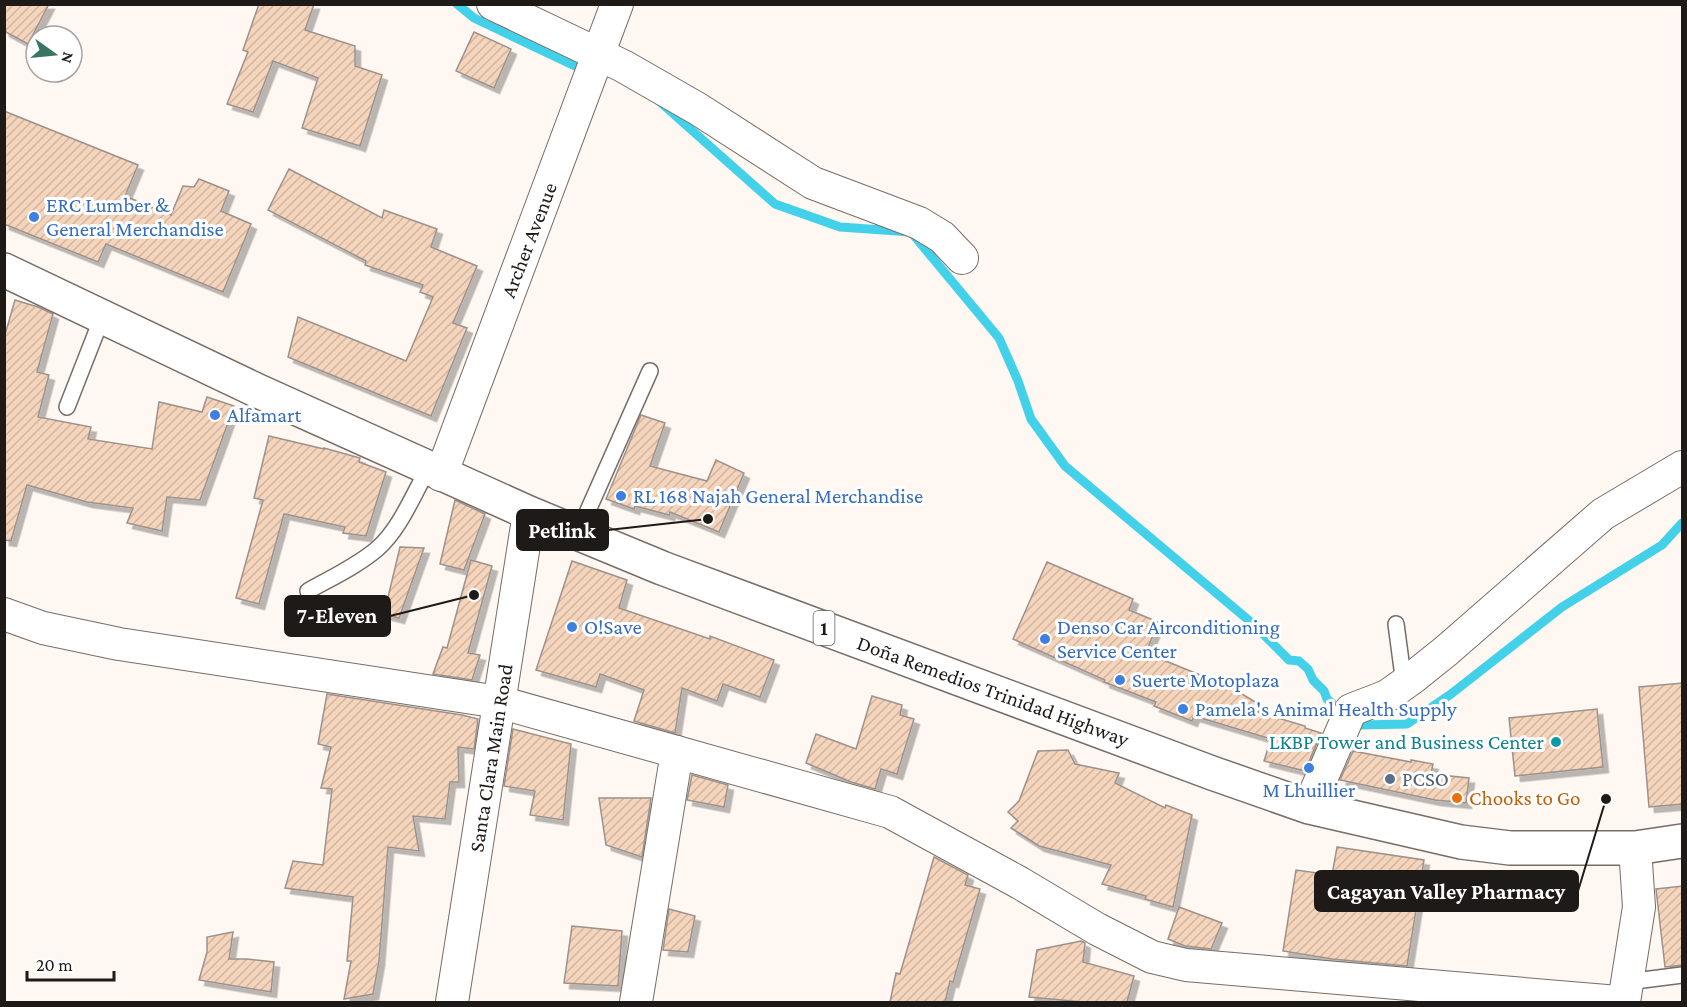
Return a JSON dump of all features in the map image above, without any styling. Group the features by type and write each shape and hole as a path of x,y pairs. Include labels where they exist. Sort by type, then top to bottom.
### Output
{"highway":[{"name":"Doña Remedios Trinidad Highway","path":"4,270 434,472 662,568 1309,807 1461,842 1510,848 1635,848 1683,841"}],"street":[{"path":"493,4 623,66 698,109 813,183 919,223 942,237 962,258"},
{"name":"Archer Avenue","path":"434,472 617,4"},
{"path":"1309,807 1351,710 1387,696 1404,684 1446,651 1603,514 1683,467"},
{"name":"Santa Clara Main Road","path":"452,1002 529,513"},
{"path":"4,614 43,628 119,644 499,702 890,812 1020,883 1097,929 1152,957 1186,965 1623,996 1639,907 1635,848"},
{"path":"636,1002 677,752"}],"lane":[{"path":"67,407 103,315"},
{"path":"578,533 650,371"},
{"path":"308,591 357,563 378,547 434,472"},
{"path":"1396,624 1404,684"},
{"path":"1623,996 1683,975"}],"building":[{"path":"4,4 49,4 38,24 24,24 24,42 4,31"},
{"path":"259,4 314,4 305,30 355,46 355,66 382,75 360,146 302,128 318,78 273,61 253,112 227,104 248,52 243,50"},
{"path":"474,32 511,49 494,88 456,71"},
{"path":"4,111 138,165 125,196 171,215 183,186 194,187 199,179 229,191 221,211 251,224 223,292 106,244 98,262 4,224"},
{"path":"289,169 382,218 384,210 437,229 431,247 477,266 453,323 467,328 431,416 288,357 298,317 406,361 433,297 420,292 423,285 365,265 366,261 268,210"},
{"path":"15,300 53,314 37,372 49,375 38,417 91,427 88,439 152,449 159,402 202,412 207,397 234,406 200,500 167,497 162,531 127,523 133,508 87,502 27,485 11,541 4,540 4,338"},
{"path":"641,415 665,423 650,466 707,481 716,460 744,473 719,532 670,512 669,515 635,506 634,509 606,499"},
{"path":"269,436 360,458 359,462 386,472 366,536 343,533 345,527 284,514 259,604 236,598 263,500 254,498"},
{"path":"455,500 485,514 464,570 440,564"},
{"path":"400,547 424,548 399,618 384,614"},
{"path":"471,560 492,566 468,653 480,655 472,680 433,674 443,647 447,648"},
{"path":"572,561 627,580 619,608 710,639 710,636 774,660 760,697 723,684 717,701 682,688 675,733 634,721 644,690 600,674 596,687 536,670"},
{"path":"1047,562 1133,599 1129,610 1158,622 1146,653 1232,688 1262,706 1258,712 1321,733 1305,771 1264,761 1271,739 1194,716 1192,721 1154,706 1156,702 1104,682 1105,680 1013,639"},
{"path":"1683,683 1683,804 1649,807 1639,687"},
{"path":"327,694 478,719 474,749 458,747 459,782 450,782 445,819 413,816 419,851 388,847 379,961 373,994 344,999 351,961 347,961 353,897 285,888 293,861 323,865 332,789 321,788 331,747 318,744"},
{"path":"872,696 902,705 900,715 914,719 897,774 881,769 875,789 851,782 806,763 816,734 856,749"},
{"name":"LKBP Tower and Business Center","path":"1597,709 1603,767 1515,776 1509,718"},
{"path":"513,729 571,744 563,820 530,815 535,791 504,786"},
{"path":"1068,750 1075,764 1119,773 1115,783 1165,808 1166,805 1192,815 1173,907 1145,899 1146,896 1102,884 1111,865 1039,846 1011,828 1018,821 1008,812 1019,801 1038,751"},
{"path":"1353,751 1433,764 1431,774 1469,778 1466,803 1435,800 1340,780"},
{"path":"692,775 728,785 724,807 687,800"},
{"path":"599,798 651,798 642,857 606,845"},
{"path":"1337,847 1424,860 1407,966 1332,959 1283,951 1296,870 1332,875"},
{"path":"934,857 968,875 965,885 980,889 953,982 950,981 945,1002 890,1002 896,973 900,974"},
{"path":"1683,886 1683,965 1665,967 1656,889"},
{"path":"1179,907 1222,923 1211,949 1185,946 1168,939"},
{"path":"669,909 695,916 688,952 663,950"},
{"path":"572,926 622,931 618,986 564,983"},
{"path":"233,932 229,959 274,962 271,992 199,980 207,952 207,937"},
{"path":"1081,941 1085,943 1083,962 1134,976 1127,1002 1083,1002 1029,997 1037,950"}],"waterway":[{"path":"457,4 474,18 577,67"},
{"path":"660,102 775,204 840,227 911,232 999,338 1018,381 1031,419 1065,466 1252,623 1289,660 1299,661 1308,669 1313,680 1324,691 1327,699 1334,705 1342,719 1360,725 1407,724 1451,694 1562,607 1662,545 1682,523"}],"place":[{"name":"ERC Lumber & General Merchandise","path":"34,217"},
{"name":"Alfamart","path":"215,415"},
{"name":"RL 168 Najah General Merchandise","path":"621,496"},
{"name":"Petlink","path":"708,519"},
{"name":"7-Eleven","path":"474,595"},
{"name":"O!Save","path":"572,627"},
{"name":"Denso Car Airconditioning Service Center","path":"1045,639"},
{"name":"Suerte Motoplaza","path":"1120,680"},
{"name":"Pamela's Animal Health Supply","path":"1183,709"},
{"name":"LKBP Tower and Business Center","path":"1556,742"},
{"name":"M Lhuillier","path":"1309,768"},
{"name":"PCSO","path":"1390,779"},
{"name":"Chooks to Go","path":"1457,798"},
{"name":"Cagayan Valley Pharmacy","path":"1606,799"}]}
